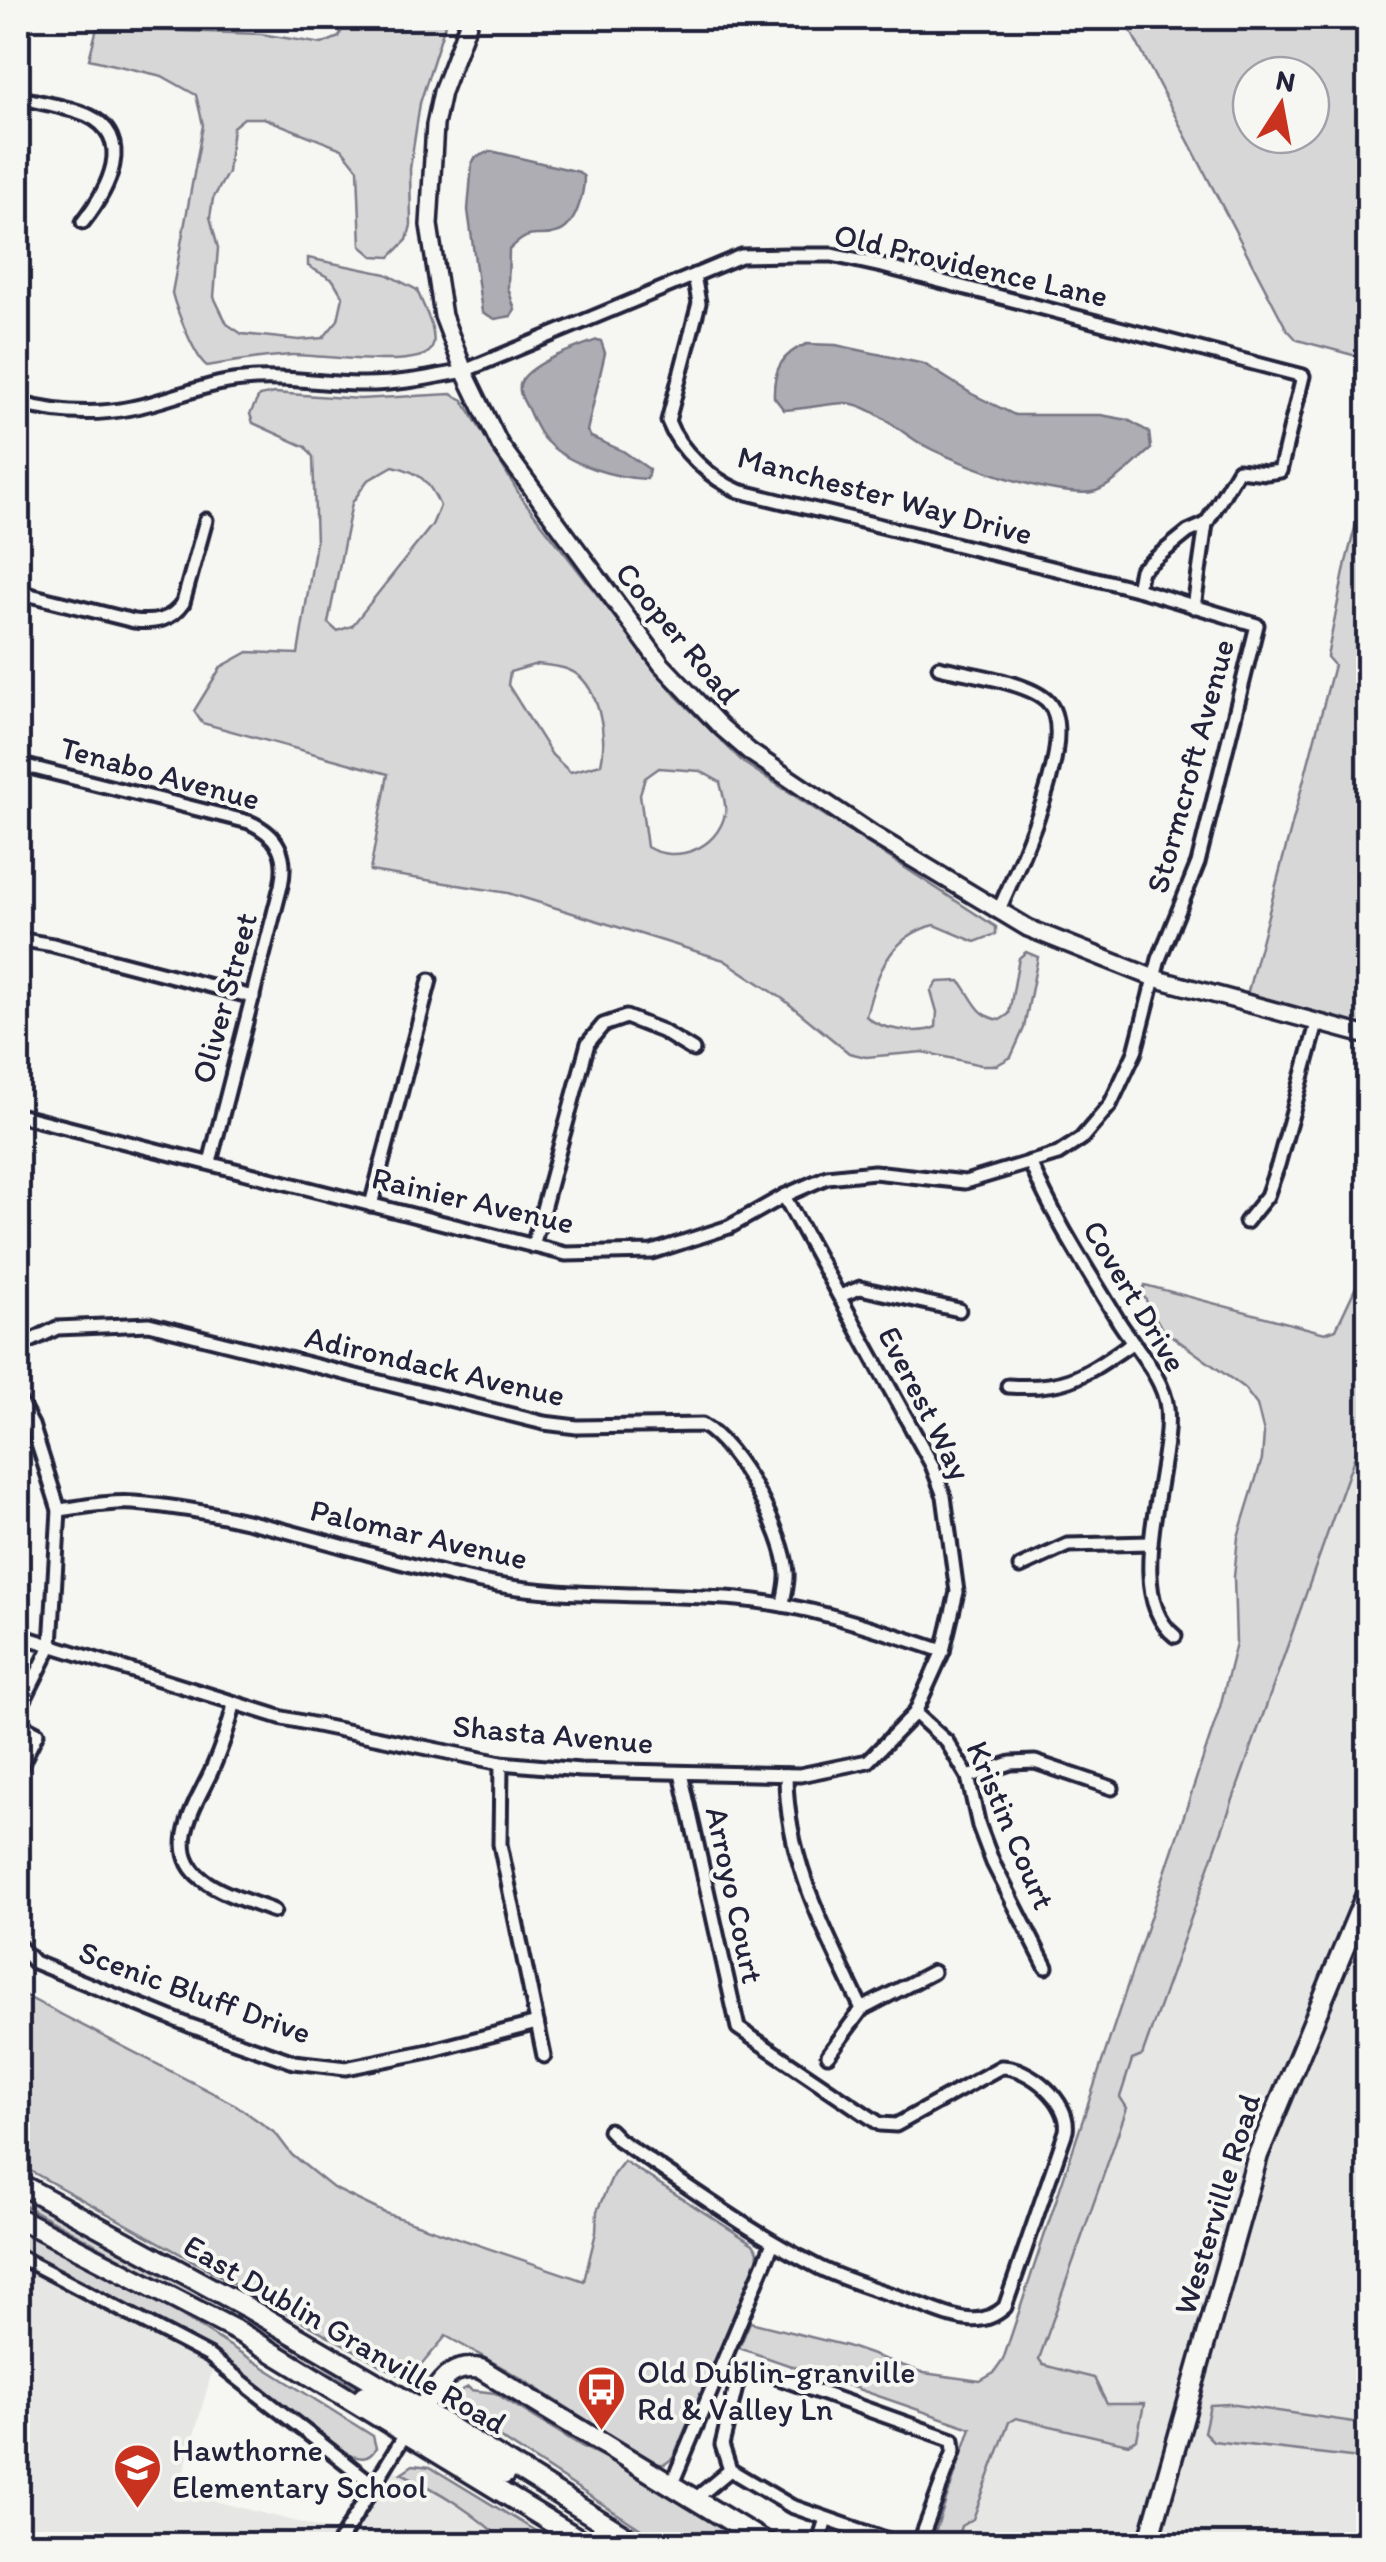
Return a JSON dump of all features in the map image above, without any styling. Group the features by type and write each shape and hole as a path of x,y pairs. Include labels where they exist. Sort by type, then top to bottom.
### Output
{"main road":[{"name":"Westerville Road","path":"1148,2544 1258,2155 1368,1890"},
{"name":"East Dublin Granville Road","path":"18,2185 248,2308 422,2409 638,2544"},
{"name":"East Dublin Granville Road","path":"18,2218 257,2343 587,2544"},
{"path":"257,2343 286,2349 408,2416 422,2409 447,2374 468,2367 480,2369 768,2544"},
{"path":"406,2433 411,2427 426,2429 618,2544"}],"street":[{"name":"Cooper Road","path":"470,18 442,92 435,125 429,225 443,316 464,371 500,445 662,665 750,752 872,834 1028,928 1154,978 1368,1036"},
{"path":"18,97 84,114 104,124 114,144 114,171 103,196 83,222"},
{"name":"Old Providence Lane","path":"18,403 44,410 88,413 132,408 240,380 290,378 360,384 424,379 464,371 741,256 832,256 1303,376 1280,471 1238,470 1206,524"},
{"name":"Manchester Way Drive","path":"694,275 700,303 668,421 674,436 720,483 739,491 1137,589 1257,624"},
{"path":"18,592 134,621 150,623 166,618 177,612 183,602 206,520"},
{"path":"1137,589 1141,570 1188,532 1206,524"},
{"path":"1194,606 1206,524"},
{"name":"Stormcroft Avenue","path":"1154,978 1198,863 1257,624"},
{"path":"939,667 1029,690 1048,702 1058,722 1057,745 1039,817 998,912"},
{"name":"Tenabo Avenue","path":"18,764 249,822 268,831 280,848"},
{"name":"Oliver Street","path":"210,1162 286,866 280,848"},
{"path":"18,939 253,997"},
{"name":"Rainier Avenue","path":"18,1114 566,1254 652,1252 729,1227 827,1177 874,1172 965,1182 1058,1154 1081,1139 1110,1105 1135,1052 1154,978"},
{"path":"370,1204 430,980"},
{"path":"533,1246 588,1043 603,1025 626,1017 662,1031 693,1050"},
{"path":"1246,1222 1267,1196 1317,1024"},
{"name":"Covert Drive","path":"1030,1162 1052,1213 1153,1374 1167,1403 1168,1435 1150,1574 1158,1616 1175,1636"},
{"name":"Everest Way","path":"784,1196 932,1465 944,1496 956,1592 943,1650"},
{"path":"840,1296 860,1288 959,1310"},
{"name":"Adirondack Avenue","path":"18,1347 58,1328 149,1324 506,1416 577,1427 702,1425 715,1432 735,1456 776,1530 787,1573 783,1604"},
{"path":"1008,1386 1046,1388 1082,1376 1132,1343"},
{"path":"18,1399 32,1425 59,1510 51,1646 18,1712"},
{"name":"Palomar Avenue","path":"59,1510 130,1502 211,1512 483,1582 588,1595 783,1604 850,1620 943,1650"},
{"path":"1020,1567 1068,1544 1151,1543"},
{"name":"Shasta Avenue","path":"18,1635 234,1704 359,1735 501,1763 580,1770 786,1775 868,1761 915,1712 943,1650"},
{"path":"234,1704 212,1770 187,1819 183,1844 191,1868 203,1880 274,1911"},
{"name":"Kristin Court","path":"915,1712 947,1742 968,1778 993,1864 1046,1968"},
{"path":"18,1723 37,1733 18,1771"},
{"path":"968,1778 1011,1762 1034,1762 1112,1788"},
{"path":"501,1763 500,1844 544,2056"},
{"name":"Arroyo Court","path":"680,1772 738,2028 888,2127 1000,2067 1012,2066 1054,2096 1066,2114 1066,2131 1005,2307 984,2322 946,2314 824,2270 773,2243"},
{"path":"786,1775 787,1819 807,1893 862,2009"},
{"name":"Scenic Bluff Drive","path":"18,1945 34,1962 190,2026 294,2062 346,2068 484,2039 538,2023"},
{"path":"828,2055 862,2009 933,1972"},
{"path":"609,2130 773,2243 671,2486"},
{"path":"18,2256 209,2356 374,2485"},
{"path":"900,2544 791,2506 730,2470 722,2446 726,2418 740,2378 748,2372 765,2373 953,2440 954,2451 919,2544"},
{"path":"338,2544 406,2433"},
{"path":"694,2500 730,2470"},
{"path":"818,2544 826,2518"}],"shaded area":[{"path":"346,18 447,18 420,103 410,169 411,225 407,240 390,257 373,256 361,246 358,169 342,149 264,118 244,118 233,127 228,172 213,199 210,217 218,248 214,297 227,324 242,334 299,340 323,338 338,320 343,297 333,280 308,266 308,258 386,274 417,290 432,327 432,348 409,359 291,355 207,366 192,344 172,293 203,125 196,95 162,76 89,59 97,28 261,34 322,44 339,37"},
{"path":"1124,18 1368,18 1368,359 1297,340 1286,328"},
{"path":"491,151 579,172 584,177 578,208 565,229 529,236 509,250 508,288 515,310 511,316 495,319 482,312 468,210 472,163"},
{"path":"597,340 605,353 587,431 591,437 623,451 649,469 647,479 594,469 556,450 541,435 521,395 522,380 536,367"},
{"path":"807,344 836,345 924,364 1015,415 1101,415 1128,420 1149,432 1151,449 1111,483 1096,491 1080,493 1030,485 974,467 927,447 880,416 853,404 784,410 774,397 777,371 791,352"},
{"path":"274,393 360,399 451,394 463,400 521,497 676,696 744,763 996,927 996,934 975,942 935,925 907,938 896,947 880,972 866,1016 900,1030 936,1027 937,1012 931,991 938,982 960,981 980,1011 1000,1020 1009,1014 1019,958 1026,952 1038,957 1024,1028 1011,1057 997,1065 981,1065 923,1052 866,1057 849,1053 783,999 724,960 508,893 370,871 388,774 202,723 194,711 221,667 248,652 298,654 316,542 313,457 306,447 253,423 250,414 259,396","holes":["393,466 422,479 440,506 432,525 352,626 337,631 328,623 352,503 367,481","537,664 579,676 599,711 601,764 570,772 552,755 508,685 510,672","659,768 700,771 720,782 725,814 714,836 682,853 658,852 647,847 640,794 645,778"]},
{"path":"1368,478 1368,1028 1247,995 1334,665 1327,657"},
{"path":"1368,1247 1368,1419 1142,2056 1132,2060 1120,2097 1127,2108 1039,2359 1043,2365 1094,2378 1107,2404 1144,2404 1137,2439 1128,2444 1016,2418 1009,2422 973,2519 961,2526 955,2544 931,2544 971,2428 739,2348 750,2322 847,2346 924,2373 980,2381 994,2373 1003,2360 1220,1707 1236,1643 1234,1577 1238,1537 1262,1459 1264,1433 1257,1405 1244,1388 1162,1329 1142,1293 1145,1285 1325,1333 1336,1329 1359,1280"},
{"path":"1368,1419 1368,2424 1229,2404 1204,2432 1214,2441 1368,2459 1368,2544 955,2544 961,2526 973,2519 1009,2422 1107,2404 1094,2378 1043,2365 1039,2359 1127,2108 1120,2097 1132,2059 1142,2056"},
{"path":"18,1992 236,2105 276,2134 292,2155 333,2188 385,2213 584,2281 597,2211 613,2175 624,2161 753,2244 758,2252 757,2261 673,2458 665,2464 655,2464 521,2378 446,2336 412,2376 399,2375 18,2164"},
{"path":"18,2192 180,2278 359,2382 356,2387 18,2202"},
{"path":"18,2225 165,2305 373,2436 376,2448 365,2458 349,2455 217,2354 18,2248"},
{"path":"18,2248 217,2354 178,2492 334,2531 327,2544 18,2544"},
{"path":"468,2387 495,2393 755,2544 664,2544 459,2411 455,2394"},
{"path":"1229,2404 1368,2424 1368,2459 1213,2441 1204,2432 1210,2405"},
{"path":"413,2465 430,2467 557,2544 507,2544 457,2504 401,2473"},
{"path":"385,2466 447,2495 480,2518 507,2544 359,2544 362,2538 345,2534"}],"place":[{"name":"Old Dublin-granville Rd & Valley Ln","path":"602,2432"},
{"name":"Hawthorne Elementary School","path":"137,2510"}]}
